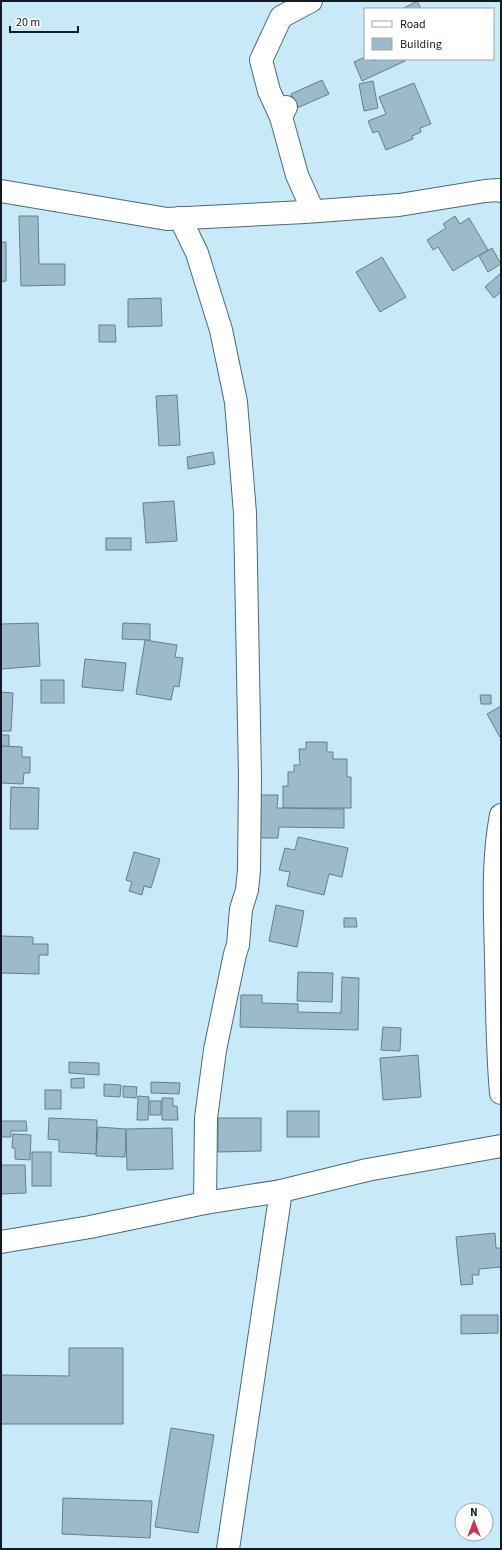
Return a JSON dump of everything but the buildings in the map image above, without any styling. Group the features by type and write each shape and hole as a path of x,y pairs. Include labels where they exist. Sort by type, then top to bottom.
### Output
{"street":[{"path":"311,1 281,17 261,60 269,91 284,112 297,175 313,211"},
{"path":"1,191 167,219 399,205 485,191 501,191"},
{"path":"180,218 197,253 221,330 236,402 245,513 250,776 249,870 247,890 241,908 238,945 216,1042 206,1118 205,1203"},
{"path":"501,815 496,840 495,929 498,1056 501,1093"},
{"path":"1,1242 90,1227 205,1203 281,1191 367,1170 501,1146"},
{"path":"228,1549 281,1191"}]}
